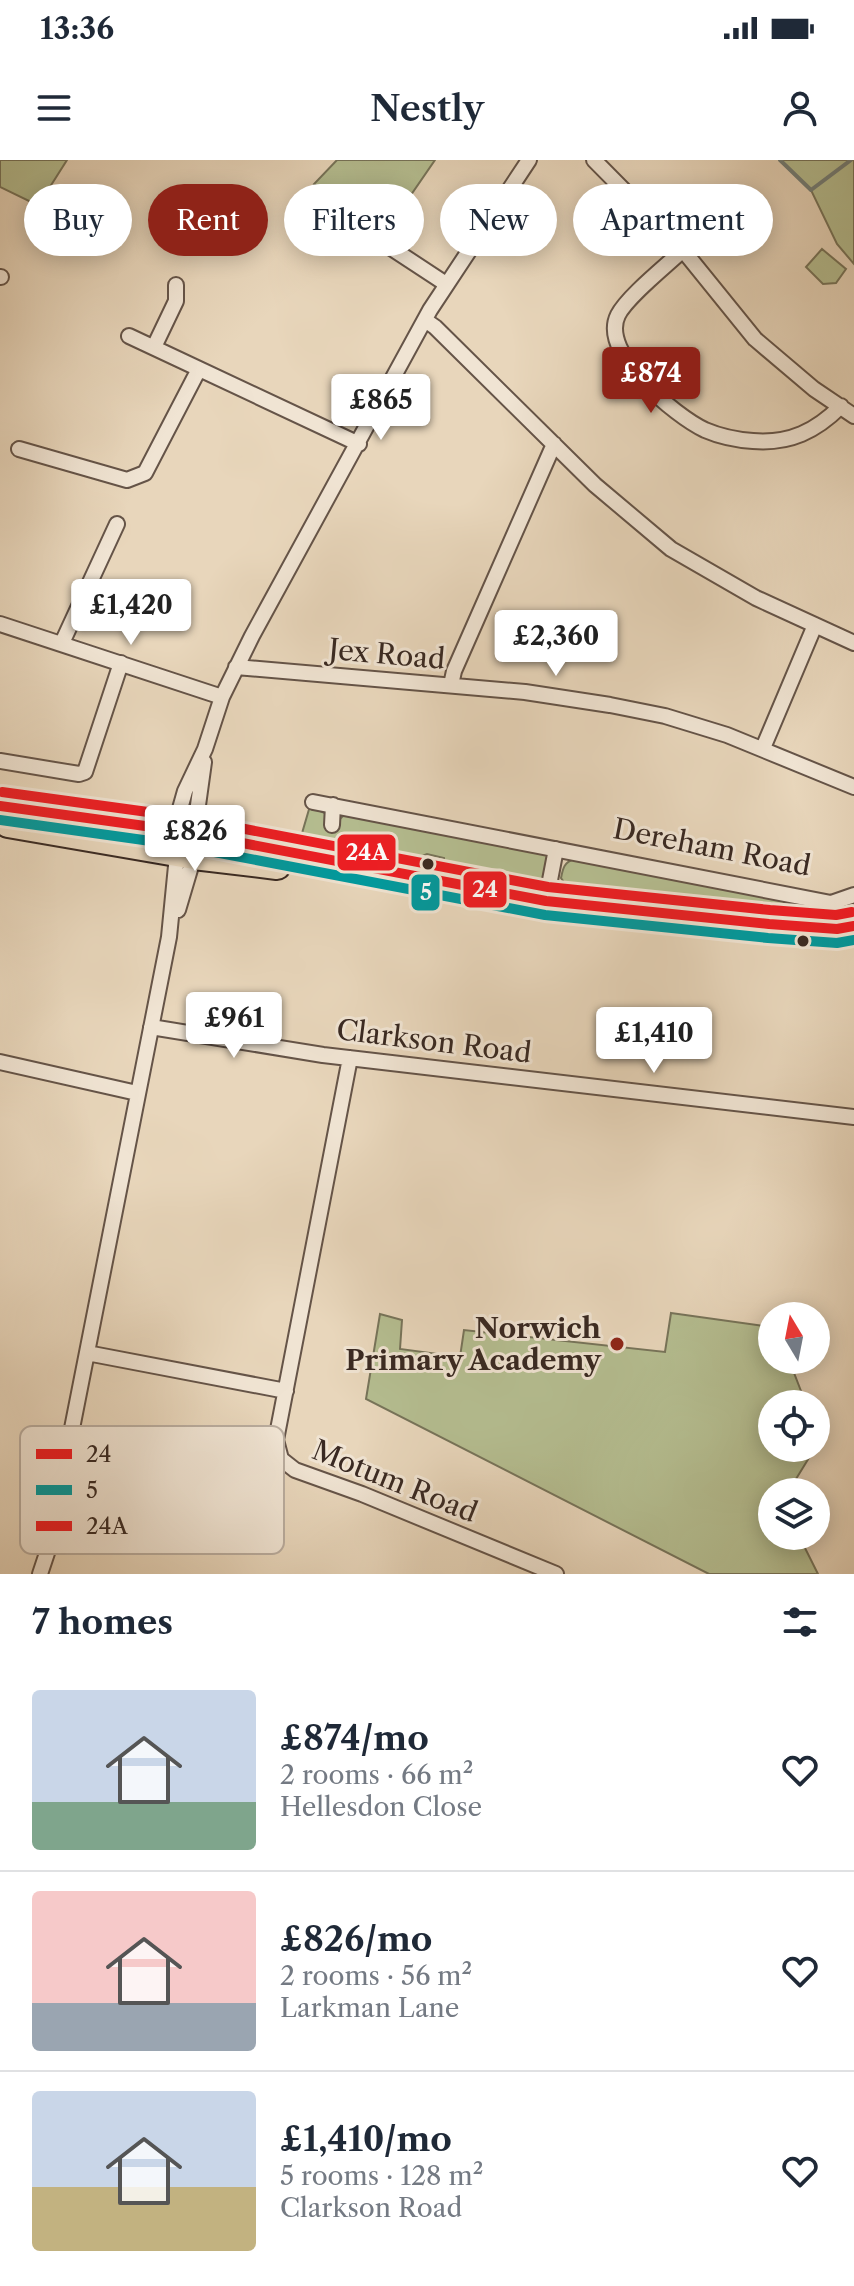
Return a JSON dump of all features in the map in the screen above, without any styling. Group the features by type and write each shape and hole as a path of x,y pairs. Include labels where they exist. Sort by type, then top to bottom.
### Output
{"highway":[{"path":"0,806 184,843"},
{"path":"0,823 184,843 412,876 546,901 677,916 848,930"}],"street":[{"path":"73,1426 169,937 184,843 205,749 222,697 425,320 529,160"},
{"path":"594,160 618,184"},
{"path":"402,256 446,284"},
{"path":"677,256 627,304 617,317 614,331 618,350 663,400 706,430 753,441 784,439 808,432 823,424 841,406"},
{"path":"688,256 755,339 814,389 854,416"},
{"path":"154,347 176,301 176,285"},
{"path":"425,320 628,516 671,549 721,580 854,643"},
{"path":"129,336 359,444"},
{"path":"19,449 127,480 145,473 199,369"},
{"path":"451,685 554,444"},
{"path":"62,643 117,524"},
{"path":"0,624 222,697"},
{"path":"763,748 815,625"},
{"path":"0,761 79,774 85,772 121,663"},
{"name":"Jex Road","path":"236,667 525,692 665,716 763,748 854,787"},
{"name":"Dereham Road","path":"313,802 831,903 854,895"},
{"path":"332,825 333,805"},
{"path":"546,901 556,849"},
{"name":"Clarkson Road","path":"151,1027 350,1058 854,1117"},
{"name":"Motum Road","path":"279,1426 350,1058"},
{"path":"0,1062 137,1093"},
{"path":"87,1353 286,1391"},
{"name":"Motum Road","path":"284,1462 556,1574"},
{"path":"40,1574 47,1554"}],"green space":[{"path":"0,160 67,160 52,184 24,184 24,199 0,187"},
{"path":"337,160 435,160 418,184 314,184"},
{"path":"780,160 854,160 854,264 837,244 811,190"},
{"path":"822,249 846,269 836,283 823,284 806,267"},
{"path":"310,806 339,820 346,813 540,852 549,857 547,879 541,886 534,886 444,863 444,858 427,854 420,857 334,841 300,840"},
{"path":"575,859 832,908 854,902 854,917 571,892 561,878 565,866"},
{"path":"671,1313 758,1325 758,1374 794,1374 801,1390 758,1390 758,1462 806,1462 797,1478 758,1478 758,1550 806,1550 818,1574 709,1574 366,1399 380,1314 402,1320 400,1349 460,1357 464,1330 665,1352"}],"waterway":[{"path":"780,160 811,190 851,160"}],"transit line":[{"name":"24A","path":"2,792 177,816 548,887 770,910 836,915 852,912"},
{"name":"24","path":"0,806 174,830 546,901 769,924 837,929 854,926"},
{"name":"5","path":"0,820 172,844 545,915 768,938 837,943 854,940"}],"place":[{"name":"Norwich Primary Academy","path":"617,1344"}]}
